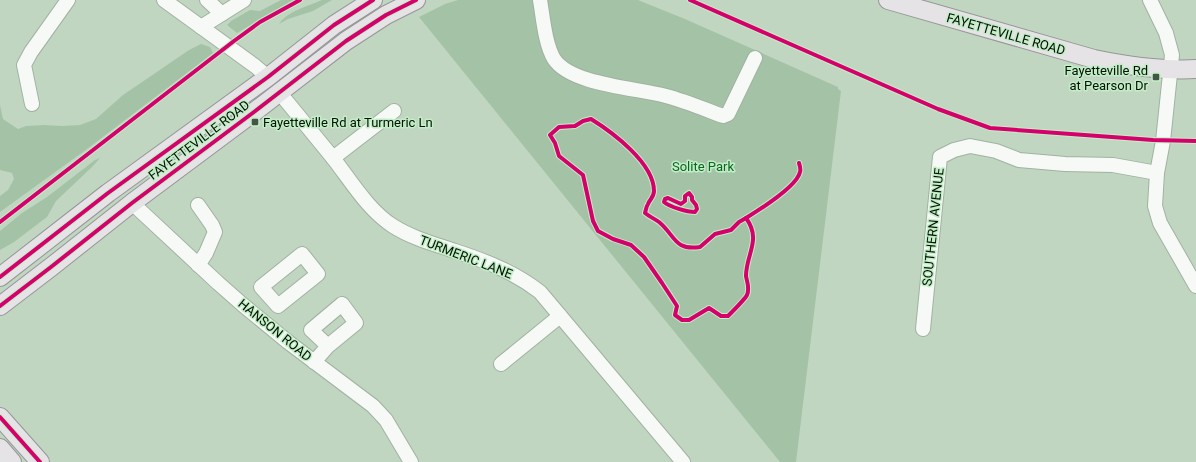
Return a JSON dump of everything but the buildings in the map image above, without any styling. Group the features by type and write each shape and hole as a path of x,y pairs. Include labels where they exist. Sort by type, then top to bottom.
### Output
{"main road":[{"name":"FAYETTEVILLE ROAD","path":"0,277 108,193 268,77 334,25 373,0"},
{"name":"FAYETTEVILLE ROAD","path":"0,306 132,203 365,28 386,15 416,0"},
{"name":"FAYETTEVILLE ROAD","path":"888,0 1094,59 1126,66 1170,70 1196,69"},
{"path":"0,417 40,462"},
{"path":"0,448 12,462"}],"street":[{"path":"32,104 24,65 31,52 68,0"},
{"path":"164,0 268,77"},
{"path":"207,0 222,14"},
{"path":"201,27 244,0"},
{"path":"540,0 546,36 554,59 560,67 566,71 589,80 664,95 723,116 728,114 755,58"},
{"path":"1150,0 1166,33 1172,55 1163,141 1157,173 1155,206 1157,216 1196,286"},
{"name":"TURMERIC LANE","path":"279,92 375,211 393,226 419,239 488,262 518,277 540,292 683,462"},
{"path":"333,158 394,111"},
{"name":"SOUTHERN AVENUE","path":"923,329 940,157 961,147 970,146 996,151 1019,160 1113,166 1157,173"},
{"name":"HANSON ROAD","path":"132,203 198,265 250,310 314,362 373,406 386,420 411,462"},
{"path":"198,205 212,224 215,232 206,253 198,265"},
{"path":"250,310 267,294"},
{"path":"501,364 560,316"},
{"path":"314,362 328,346"}],"green space":[{"path":"281,0 293,0 237,33 227,25 250,10 260,11"},
{"path":"322,0 332,0 313,11 288,19 279,24 293,12"},
{"name":"Solite Park","path":"458,0 638,0 685,19 838,87 841,91 796,462 780,462 419,17 445,4"},
{"path":"201,44 210,47 213,53 87,149 0,212 0,196 8,190 14,179 12,173 0,170 0,105 3,119 18,129 26,126 80,125 96,119 123,95 189,50"},
{"path":"100,158 56,201 47,217 14,242 0,250 0,231 22,213 47,197 95,160"}],"cycle path":[{"path":"0,222 234,41 260,22 300,0"},
{"path":"0,277 108,193 268,77 334,25 373,0"},
{"path":"0,306 132,203 346,41 386,15 416,0"},
{"path":"690,0 938,109 990,128 1153,140 1196,141"},
{"path":"591,119 620,140 640,159 652,180 654,191 645,213 659,222 680,244 691,248 700,247 715,234 731,230 739,222 746,218 753,233 752,247 746,276 748,292 744,299 728,316 721,316 709,308 689,320 682,320 675,315 677,306 644,257 631,245 613,239 598,231 593,221 583,175 559,156 555,143 550,135 559,127 575,126 583,121 591,119"},
{"path":"746,218 777,197 792,184 800,172 799,163"},
{"path":"689,193 696,205 697,209 695,212 679,209 664,202 665,199 668,198 681,204 685,201 685,196 689,193"},
{"path":"0,417 40,462"}],"place":[{"name":"Fayetteville Rd at Pearson Dr","path":"1156,77"},
{"name":"Fayetteville Rd at Turmeric Ln","path":"255,122"}]}
